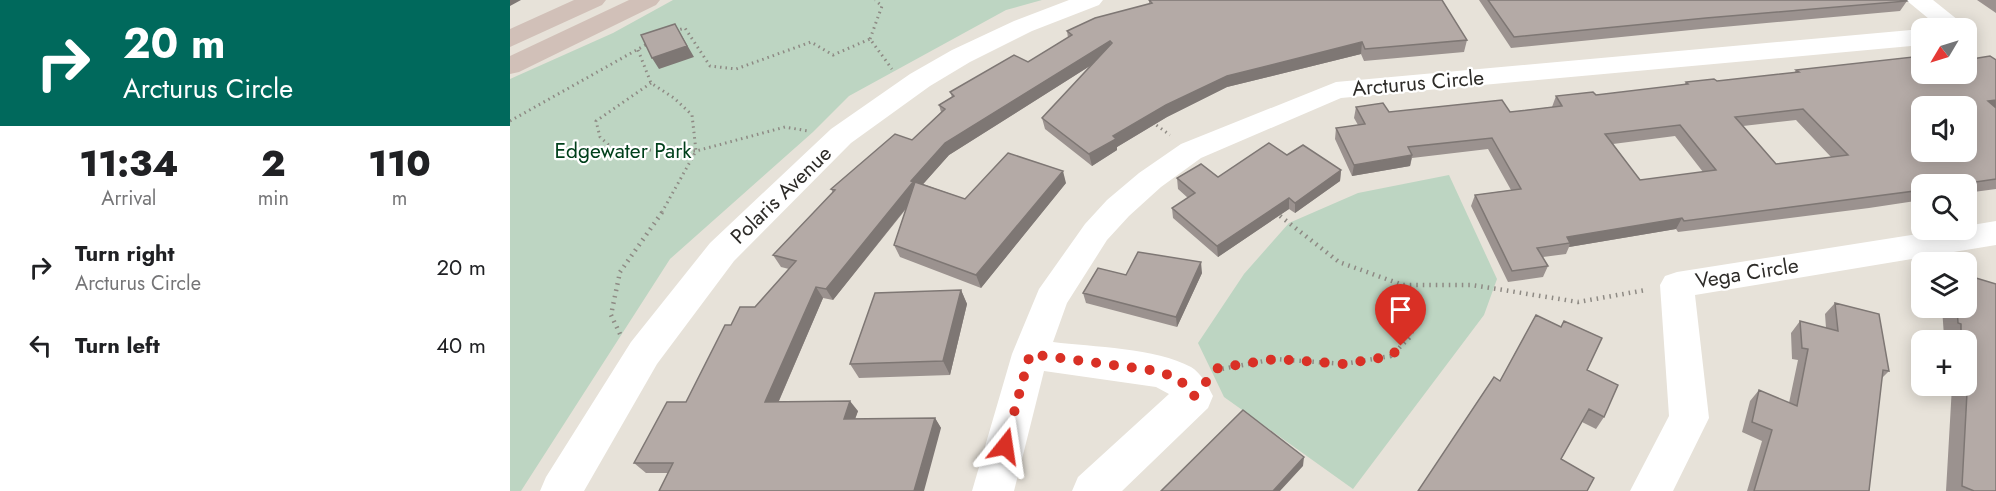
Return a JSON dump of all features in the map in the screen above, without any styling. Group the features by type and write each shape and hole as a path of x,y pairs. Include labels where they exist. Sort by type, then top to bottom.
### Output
{"main road":[{"path":"510,39 594,0"},
{"path":"510,66 648,0"}],"street":[{"name":"Polaris Avenue","path":"561,491 644,353 722,252 841,136 920,80 961,56 1023,26 1091,0"},
{"path":"1918,0 1942,18"},
{"name":"Arcturus Circle","path":"993,491 1030,354 1051,299 1096,232 1118,208 1150,180 1191,151 1336,90 1911,38"},
{"name":"Vega Circle","path":"1652,491 1689,418 1677,285 1996,233"},
{"path":"1030,354 1158,371 1179,379 1194,396 1093,491"}],"path":[{"path":"667,34 684,28 710,66 736,69 811,42 833,55 870,39 882,6 876,0"},
{"path":"870,39 886,63 895,71 920,80"},
{"path":"510,121 652,42"},
{"path":"638,50 651,83 674,98 692,115 696,151 669,203 620,272 611,315 621,335 644,353"},
{"path":"651,83 596,121 600,137 613,148 696,151 785,127 841,136"},
{"path":"1148,119 1176,140"},
{"path":"1271,209 1339,262 1403,285 1472,285 1578,302 1677,285"},
{"path":"1194,396 1218,368 1275,359 1344,364 1391,356 1412,336 1415,308 1403,285"}],"green space":[{"name":"Edgewater Park","path":"673,0 1042,0 1006,10 849,96 813,132 670,259 521,491 510,491 510,79 613,33"},
{"path":"1449,175 1497,279 1484,315 1353,489 1224,397 1198,343 1244,274 1289,223 1358,193"}],"building":[{"path":"1149,0 1442,0 1467,40 1365,49 1362,42 1227,76 1166,105 1113,136 1116,139 1089,154 1042,118 1112,43 1110,41 945,143 911,181 913,182 826,289 816,287 765,402 850,401 844,419 935,418 914,491 659,491 673,463 634,463 667,402 686,402 725,325 731,325 740,307 755,307 796,261 773,255 835,190 831,189 895,134 912,140 945,109 939,105 954,96 950,92 1014,55 1028,62 1072,35 1067,31 1095,18 1152,3"},
{"path":"1488,0 1906,0 1907,1 1514,37"},
{"path":"675,24 687,46 652,58 641,35"},
{"path":"1990,56 1996,60 1996,100 1988,101 1996,108 1996,179 1977,182 1977,174 1911,174 1911,191 1684,221 1682,218 1567,237 1570,243 1537,248 1548,266 1512,271 1475,195 1521,189 1492,138 1408,147 1412,155 1354,165 1336,128 1365,124 1356,107 1383,103 1389,112 1502,100 1510,112 1562,106 1556,96 1593,92 1596,95 1688,84 1686,82 1799,72 1796,70 1911,57 1911,84 1977,84 1977,58","holes":["1803,109 1848,155 1776,164 1735,117","1680,125 1716,170 1640,180 1605,134"]},
{"path":"1269,143 1287,155 1303,145 1341,170 1295,203 1289,198 1217,246 1172,208 1195,193 1177,178 1201,164 1218,177"},
{"path":"1008,153 1063,171 976,275 894,245 915,182 965,199"},
{"path":"1138,252 1201,262 1176,317 1083,293 1098,268 1126,275"},
{"path":"1977,278 1996,284 1996,491 1974,491 1962,486 1967,396 1977,396 1977,330 1961,330 1961,324 1958,323 1958,318 1977,318"},
{"path":"961,290 943,361 850,364 875,293"},
{"path":"1835,303 1879,314 1889,371 1883,370 1869,491 1754,491 1772,430 1752,422 1759,390 1797,406 1808,349 1802,348 1800,321 1838,331"},
{"path":"1536,315 1561,327 1564,321 1602,338 1587,370 1618,385 1604,417 1589,409 1561,459 1594,478 1587,491 1418,491 1494,377 1500,381"},
{"path":"1243,410 1304,457 1273,491 1161,491"}],"route":[{"path":"1005,446 1030,354 1158,371 1179,379 1194,396 1218,368 1275,359 1344,364 1391,356 1401,346"}]}
